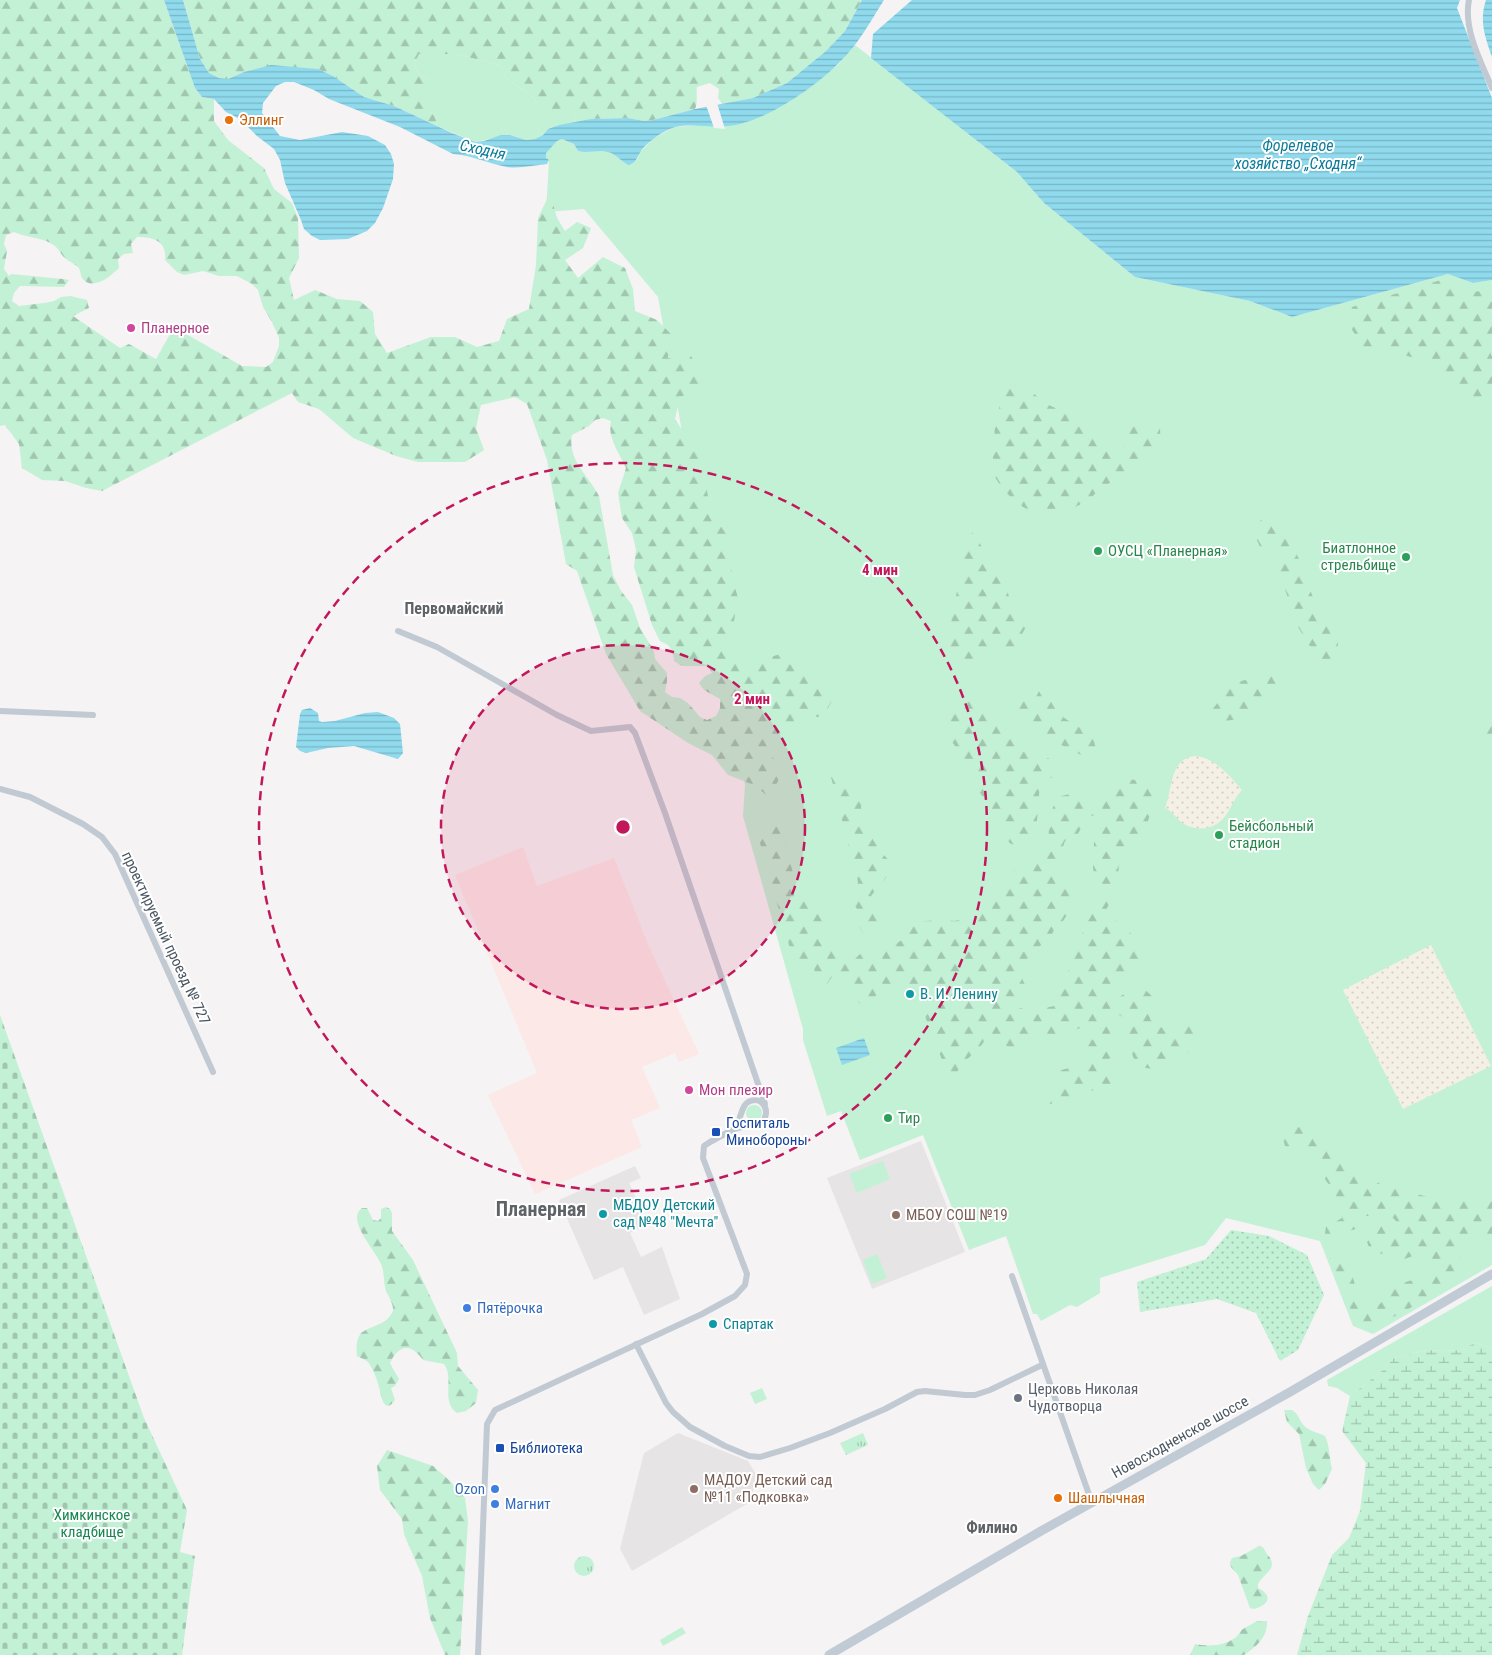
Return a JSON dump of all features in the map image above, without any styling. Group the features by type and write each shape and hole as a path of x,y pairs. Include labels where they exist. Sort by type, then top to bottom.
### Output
{"main road":[{"name":"Новосходненское шоссе","path":"829,1655 1092,1503 1290,1392 1492,1274"}],"street":[{"path":"1469,0 1467,8 1470,31 1492,88"},
{"path":"398,631 437,647 557,715 591,731 630,727 635,733 665,813 767,1112 765,1119 755,1125 734,1129 704,1146 703,1158 746,1274 745,1285 735,1296 495,1410 487,1424 478,1655"},
{"path":"0,711 93,715"},
{"name":"проектируемый проезд № 727","path":"0,789 30,797 83,824 102,838 115,854 213,1072"},
{"path":"734,1129 738,1124 744,1106 758,1096 760,1088"},
{"path":"754,1100 761,1102 766,1108"},
{"path":"742,1114 748,1123 755,1125"},
{"path":"1012,1276 1092,1503"},
{"path":"636,1344 666,1403 673,1412 690,1427 724,1446 750,1456 760,1457 830,1433 885,1409 917,1392 926,1391 965,1396 975,1395 990,1390 1042,1365"}],"shaded area":[{"path":"523,847 537,886 614,858 648,944 699,1054 679,1062 675,1053 642,1067 660,1108 631,1120 642,1147 535,1194 488,1095 537,1073 455,875"},
{"name":"МБОУ СОШ №19","path":"921,1141 965,1252 872,1289 827,1178"},
{"path":"635,1166 641,1178 629,1183 648,1224 630,1233 641,1257 662,1247 680,1299 644,1315 623,1267 594,1280 559,1200"},
{"name":"МАДОУ Детский сад №11 «Подковка»","path":"678,1433 748,1461 757,1476 750,1502 632,1571 620,1549 644,1453"}],"green space":[{"path":"0,0 164,0 195,88 202,97 214,99 214,121 228,140 264,168 274,189 292,203 298,218 299,258 289,278 294,300 315,290 337,299 360,301 373,312 375,334 387,353 431,337 455,337 477,347 499,341 507,319 529,309 536,265 538,218 550,193 557,218 565,231 577,222 591,228 583,248 565,260 578,278 603,257 625,268 633,289 635,311 657,320 673,336 668,358 691,356 698,367 701,389 680,397 675,419 688,439 702,455 704,477 712,515 726,533 728,555 738,599 734,621 723,642 734,662 758,660 781,654 797,672 818,680 834,697 827,710 821,716 797,713 789,734 767,735 779,779 773,791 774,801 754,785 728,775 712,755 688,743 640,711 606,654 577,571 566,564 547,460 527,404 515,397 481,405 476,428 484,450 465,462 418,462 396,456 353,438 319,409 298,402 292,393 102,491 65,481 42,480 22,468 19,444 5,425 0,426","holes":["14,232 51,243 62,255 80,269 82,278 86,282 91,283 101,281 119,268 118,259 124,254 133,253 131,244 137,237 154,239 162,244 165,260 177,272 184,275 203,271 219,276 237,276 252,284 258,290 263,307 279,338 279,346 273,362 266,367 242,366 174,327 156,359 129,344 120,348 73,316 89,308 87,300 70,296 44,303 19,306 12,301 14,293 20,286 64,287 69,280 11,274 9,276 4,269 7,251 4,244 6,235","603,418 611,421 612,439 626,468 618,493 622,518 632,533 636,550 634,567 652,625 660,641 668,645 673,652 674,661 682,666 708,666 712,673 705,676 699,683 704,690 720,699 720,708 716,716 707,720 700,717 688,703 665,692 667,673 655,659 654,651 640,628 632,605 621,591 613,575 599,496 576,460 571,444 572,435 589,426 595,420"]},
{"path":"183,0 862,0 845,31 826,51 787,83 753,98 723,104 718,98 719,89 710,83 697,87 695,109 653,120 644,121 628,118 591,119 576,123 574,109 550,110 539,107 533,97 506,78 500,65 455,54 419,54 414,64 418,73 428,80 428,111 435,116 437,126 394,106 364,97 333,76 318,69 244,72 228,79 219,78 209,73 200,59"},
{"name":"ОУСЦ «Планерная»","path":"855,45 1017,172 1044,203 1135,277 1250,301 1292,317 1448,274 1473,283 1492,280 1492,1265 1373,1334 1353,1326 1320,1241 1226,1218 1205,1245 1100,1278 1100,1293 1077,1307 1070,1305 1041,1321 1037,1314 1033,1314 1006,1236 969,1250 923,1135 860,1160 841,1111 827,1116 803,1040 803,1029 743,816 745,785 658,297 584,209 546,212 549,161 545,153 557,141 562,139 574,144 578,151 608,152 625,163 637,160 640,152 653,139 674,127 728,126 837,66"},
{"path":"419,54 455,54 500,65 506,78 533,97 539,107 574,109 576,123 559,125 548,129 543,135 535,139 526,140 510,135 475,142 437,126 435,116 428,111 428,80 418,73 414,64"},
{"path":"1441,280 1465,292 1492,289 1492,346 1489,349 1492,357 1492,399 1480,402 1458,394 1446,374 1429,361 1407,356 1386,347 1363,347 1349,325 1352,307"},
{"path":"1027,387 1044,403 1087,422 1115,455 1125,445 1124,431 1131,421 1160,428 1161,449 1144,465 1104,486 1087,501 1065,512 1043,517 1023,507 1005,492 992,473 995,425 1004,388"},
{"path":"1261,519 1281,523 1299,559 1315,603 1338,641 1337,659 1327,674 1298,627 1280,575 1278,543 1263,553 1255,536"},
{"path":"973,532 1006,587 1013,609 1026,627 1014,648 991,649 970,661 948,663 947,643 967,539"},
{"path":"1268,667 1279,669 1275,692 1269,702 1249,718 1214,722 1211,711 1234,683 1245,680 1254,682"},
{"path":"1045,690 1055,709 1083,730 1094,741 1094,757 1085,757 1018,723 1014,712 1014,698 1023,696 1035,699 1039,691"},
{"path":"978,700 990,705 998,729 1026,751 1048,758 1057,764 1060,772 1041,784 1036,826 1031,839 1022,846 1011,844 1002,836 987,802 980,793 959,751 952,742 949,731 949,718 956,708 966,702"},
{"path":"1492,723 1492,748 1485,744 1484,735 1487,727"},
{"path":"842,774 857,787 863,797 861,808 873,827 878,850 887,858 891,868 885,879 871,896 879,907 882,917 881,927 875,939 864,935 858,925 861,914 854,905 858,882 831,777"},
{"path":"1124,778 1135,780 1137,784 1157,794 1146,827 1130,845 1119,865 1117,889 1106,910 1112,918 1127,929 1134,939 1142,955 1143,967 1138,977 1126,977 1112,984 1102,999 1114,999 1132,989 1143,988 1152,996 1150,1019 1158,1027 1192,1026 1197,1036 1193,1047 1185,1056 1160,1064 1152,1069 1140,1066 1132,1052 1129,1024 1120,1015 1110,1021 1114,1055 1105,1062 1112,1071 1116,1083 1047,1105 1042,1101 1056,1086 1055,1073 1085,1060 1082,1046 1091,1040 1101,1037 1085,1027 1050,1036 1040,1032 1028,1034 1023,1044 1012,1050 996,1034 986,1038 978,1049 962,1064 951,1083 921,1006 931,1000 938,991 927,985 892,988 881,990 873,999 861,1004 850,992 847,975 836,971 823,990 810,960 793,959 758,836 763,824 766,822 782,829 800,901 817,898 821,906 823,914 820,932 823,937 834,949 855,959 863,951 873,947 895,944 904,939 910,929 919,922 965,919 974,913 985,910 994,903 998,892 1008,887 1010,876 1017,867 1028,868 1042,857 1047,848 1050,817 1057,797 1079,792 1100,801 1110,795","holes":["1100,815 1099,832 1094,842 1093,868 1098,892 1097,904 1085,923 1079,945 1054,1006 1031,1011 1020,1008 1020,997 1026,987 1015,967 1026,961 1032,952 1050,938 1055,928 1069,912 1071,901 1070,889 1059,869 1059,858 1065,841 1077,835 1089,816"]},
{"name":"Химкинское кладбище","path":"0,1015 144,1418 187,1510 180,1552 195,1556 182,1655 0,1655"},
{"path":"754,1105 760,1107 762,1113 760,1119 754,1121 748,1119 746,1113 748,1107"},
{"path":"1295,1127 1312,1128 1318,1140 1333,1151 1344,1170 1364,1173 1384,1186 1445,1201 1472,1201 1492,1198 1492,1237 1465,1241 1458,1264 1460,1281 1371,1329 1363,1328 1356,1323 1330,1258 1336,1252 1344,1253 1351,1260 1354,1282 1365,1300 1380,1304 1400,1284 1428,1275 1431,1272 1432,1263 1420,1256 1398,1260 1370,1250 1367,1242 1373,1235 1376,1227 1384,1224 1387,1233 1396,1236 1402,1230 1391,1216 1365,1216 1355,1229 1332,1236 1325,1234 1326,1225 1342,1218 1341,1209 1335,1194 1325,1179 1323,1162 1307,1151 1291,1149 1285,1146 1283,1138 1287,1129"},
{"path":"883,1161 890,1179 857,1193 849,1174"},
{"path":"386,1207 392,1213 392,1231 413,1260 457,1353 458,1366 478,1390 476,1403 466,1411 457,1413 449,1402 448,1376 444,1364 423,1360 414,1350 409,1348 401,1349 397,1352 390,1363 399,1379 395,1386 391,1388 395,1400 388,1406 382,1399 369,1363 357,1356 358,1338 361,1333 384,1321 393,1312 385,1288 381,1264 363,1235 357,1220 358,1213 362,1208 367,1208 373,1220 378,1221 381,1218 381,1209"},
{"path":"1231,1230 1269,1236 1307,1255 1324,1295 1298,1350 1280,1361 1256,1313 1217,1299 1140,1312 1137,1282 1206,1259"},
{"path":"877,1254 887,1278 872,1284 863,1260"},
{"path":"1492,1286 1492,1348 1475,1343 1460,1350 1427,1350 1394,1358 1383,1370 1350,1396 1337,1388 1328,1386 1327,1380"},
{"path":"1475,1343 1492,1348 1492,1655 1297,1655 1308,1616 1332,1555 1349,1538 1360,1511 1366,1463 1342,1431 1350,1396 1383,1370 1394,1358 1427,1350 1460,1350"},
{"path":"762,1388 767,1399 755,1404 750,1393"},
{"path":"1284,1410 1292,1410 1307,1428 1325,1436 1332,1469 1325,1484 1319,1490 1313,1484 1306,1468 1299,1434 1287,1422"},
{"path":"863,1433 868,1445 846,1455 840,1443"},
{"path":"387,1450 433,1466 465,1498 468,1521 460,1655 445,1655 430,1618 422,1576 404,1534 402,1519 380,1490 377,1466"},
{"path":"1259,1546 1264,1549 1272,1563 1270,1570 1258,1584 1258,1588 1266,1594 1266,1603 1254,1609 1250,1608 1238,1575 1231,1567 1230,1562 1232,1558 1241,1556"},
{"path":"584,1556 591,1559 594,1566 591,1573 584,1576 577,1573 574,1566 577,1559"},
{"path":"1257,1621 1267,1621 1266,1632 1257,1645 1244,1655 1190,1655 1195,1644 1212,1645 1229,1641 1234,1639 1241,1630"},
{"path":"682,1627 686,1633 663,1646 660,1640"}],"sand":[{"path":"1202,757 1215,764 1227,773 1242,790 1224,818 1213,826 1206,828 1186,825 1165,808 1176,769 1187,758"},
{"path":"1431,945 1491,1066 1403,1109 1343,990"}],"water":[{"name":"Сходня","path":"164,0 183,0 200,59 209,73 219,78 228,79 244,72 271,65 318,69 333,76 364,97 394,106 475,142 501,135 510,135 526,140 535,139 543,135 548,129 559,125 591,119 628,118 644,121 653,120 695,109 753,98 787,83 826,51 845,31 862,0 884,0 864,33 850,51 826,75 795,98 760,117 744,123 728,126 688,125 675,127 647,144 635,161 629,165 608,152 578,151 574,144 562,139 557,141 546,153 546,158 549,160 547,164 517,168 500,166 453,154 400,127 329,99 314,90 294,82 285,82 276,86 263,103 262,113 280,136 300,140 342,132 368,136 385,145 391,154 394,164 393,179 383,208 375,223 367,231 348,239 320,240 304,229 285,183 280,160 274,149 240,119 226,112 214,99 202,97 195,88"},
{"name":"Форелевое хозяйство „Сходня“","path":"912,0 1460,0 1457,8 1492,98 1492,280 1473,283 1448,274 1292,317 1250,301 1135,277 1044,203 1017,172 871,58 873,34"},
{"path":"1486,0 1492,0 1492,57 1483,22"},
{"path":"310,708 318,713 319,721 322,722 378,712 394,718 400,724 403,753 398,759 354,746 328,748 306,753 300,751 296,747 300,714 302,710"},
{"path":"864,1038 870,1055 842,1065 836,1048"}],"pier":[{"path":"717,103 725,129 714,128 706,105"}],"place":[{"name":"Эллинг","path":"229,120"},
{"name":"Планерное","path":"131,328"},
{"name":"ОУСЦ «Планерная»","path":"1098,551"},
{"name":"Биатлонное стрельбище","path":"1406,557"},
{"name":"Бейсбольный стадион","path":"1219,835"},
{"name":"В. И. Ленину","path":"910,994"},
{"name":"Мон плезир","path":"689,1090"},
{"name":"Тир","path":"888,1118"},
{"name":"Госпиталь Минобороны","path":"716,1132"},
{"name":"МБДОУ Детский сад №48 \"Мечта\"","path":"603,1214"},
{"name":"МБОУ СОШ №19","path":"896,1215"},
{"name":"Пятёрочка","path":"467,1308"},
{"name":"Спартак","path":"713,1324"},
{"name":"Церковь Николая Чудотворца","path":"1018,1398"},
{"name":"Библиотека","path":"500,1448"},
{"name":"Ozon","path":"495,1489"},
{"name":"МАДОУ Детский сад №11 «Подковка»","path":"694,1489"},
{"name":"Шашлычная","path":"1058,1498"},
{"name":"Магнит","path":"495,1504"}],"district":[{"name":"Первомайский","path":"454,608"},
{"name":"Планерная","path":"541,1209"},
{"name":"Филино","path":"992,1527"}]}
